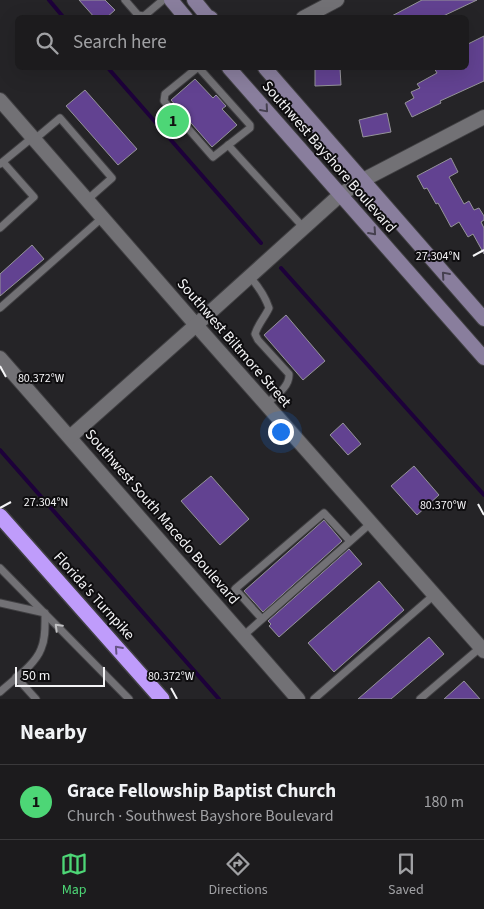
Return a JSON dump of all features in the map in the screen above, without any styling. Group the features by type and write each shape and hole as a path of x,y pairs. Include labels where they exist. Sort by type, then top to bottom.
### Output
{"highway":[{"name":"Florida's Turnpike","path":"0,516 162,699"}],"main road":[{"path":"171,0 184,15"},
{"path":"194,0 207,15"},
{"path":"206,0 219,15"},
{"name":"Southwest Bayshore Boulevard","path":"231,70 483,356"},
{"name":"Southwest Bayshore Boulevard","path":"267,70 482,313"}],"street":[{"path":"309,15 337,0"},
{"name":"Southwest Biltmore Street","path":"0,100 482,649"},
{"path":"70,436 340,195 363,180 484,117"},
{"name":"Southwest South Macedo Boulevard","path":"0,358 298,699"}],"lane":[{"path":"125,0 138,15"},
{"path":"145,15 163,0"},
{"path":"195,70 165,94 164,101 213,157 250,128 250,125 200,70"},
{"path":"0,228 34,198 1,163 60,118 112,178 87,200"},
{"path":"228,145 304,228"},
{"path":"0,308 103,217"},
{"path":"250,277 267,300 269,308 266,317 258,326 255,334 258,340 289,374 288,382 284,388 266,404"},
{"path":"262,620 234,589 324,513 350,541"},
{"path":"243,636 370,523"},
{"path":"0,568 125,698"},
{"path":"314,699 434,595"},
{"path":"0,603 45,613"},
{"path":"0,692 34,661 42,649 45,613"},
{"path":"420,699 482,649"},
{"path":"16,678 36,699"}],"building":[{"path":"79,0 105,0 115,10 109,15 92,15"},
{"path":"422,0 477,0 445,15 394,15"},
{"path":"484,36 484,81 440,101 441,103 412,117 405,103 414,98 411,92 420,88 417,84 437,73 435,70 469,70 469,44"},
{"path":"315,70 340,70 341,85 315,86"},
{"path":"195,79 213,98 216,95 226,106 222,109 237,125 212,147 171,100"},
{"path":"85,90 137,149 118,165 66,106"},
{"path":"387,113 391,132 363,137 359,120"},
{"path":"451,158 458,172 449,177 464,204 469,201 474,210 479,208 484,216 484,220 481,222 484,228 484,254 473,234 468,237 459,222 451,227 438,203 436,204 427,188 424,189 417,176"},
{"path":"32,245 44,259 0,296 0,274"},
{"path":"286,315 325,361 303,380 264,335"},
{"path":"343,423 361,444 348,455 330,435"},
{"path":"414,466 439,495 417,515 391,486"},
{"path":"211,476 249,519 220,545 181,501"},
{"path":"324,520 342,541 263,612 244,591"},
{"path":"349,549 362,564 279,637 269,626 271,624 268,621"},
{"path":"379,581 404,610 334,672 308,643"},
{"path":"429,637 444,654 391,699 358,699"},
{"path":"464,681 480,699 444,699"}],"waterway":[{"path":"49,0 62,15"},
{"path":"110,70 261,243"},
{"path":"281,268 484,495"},
{"path":"0,450 219,699"}],"place":[{"name":"Grace Fellowship Baptist Church","path":"173,121"}]}
